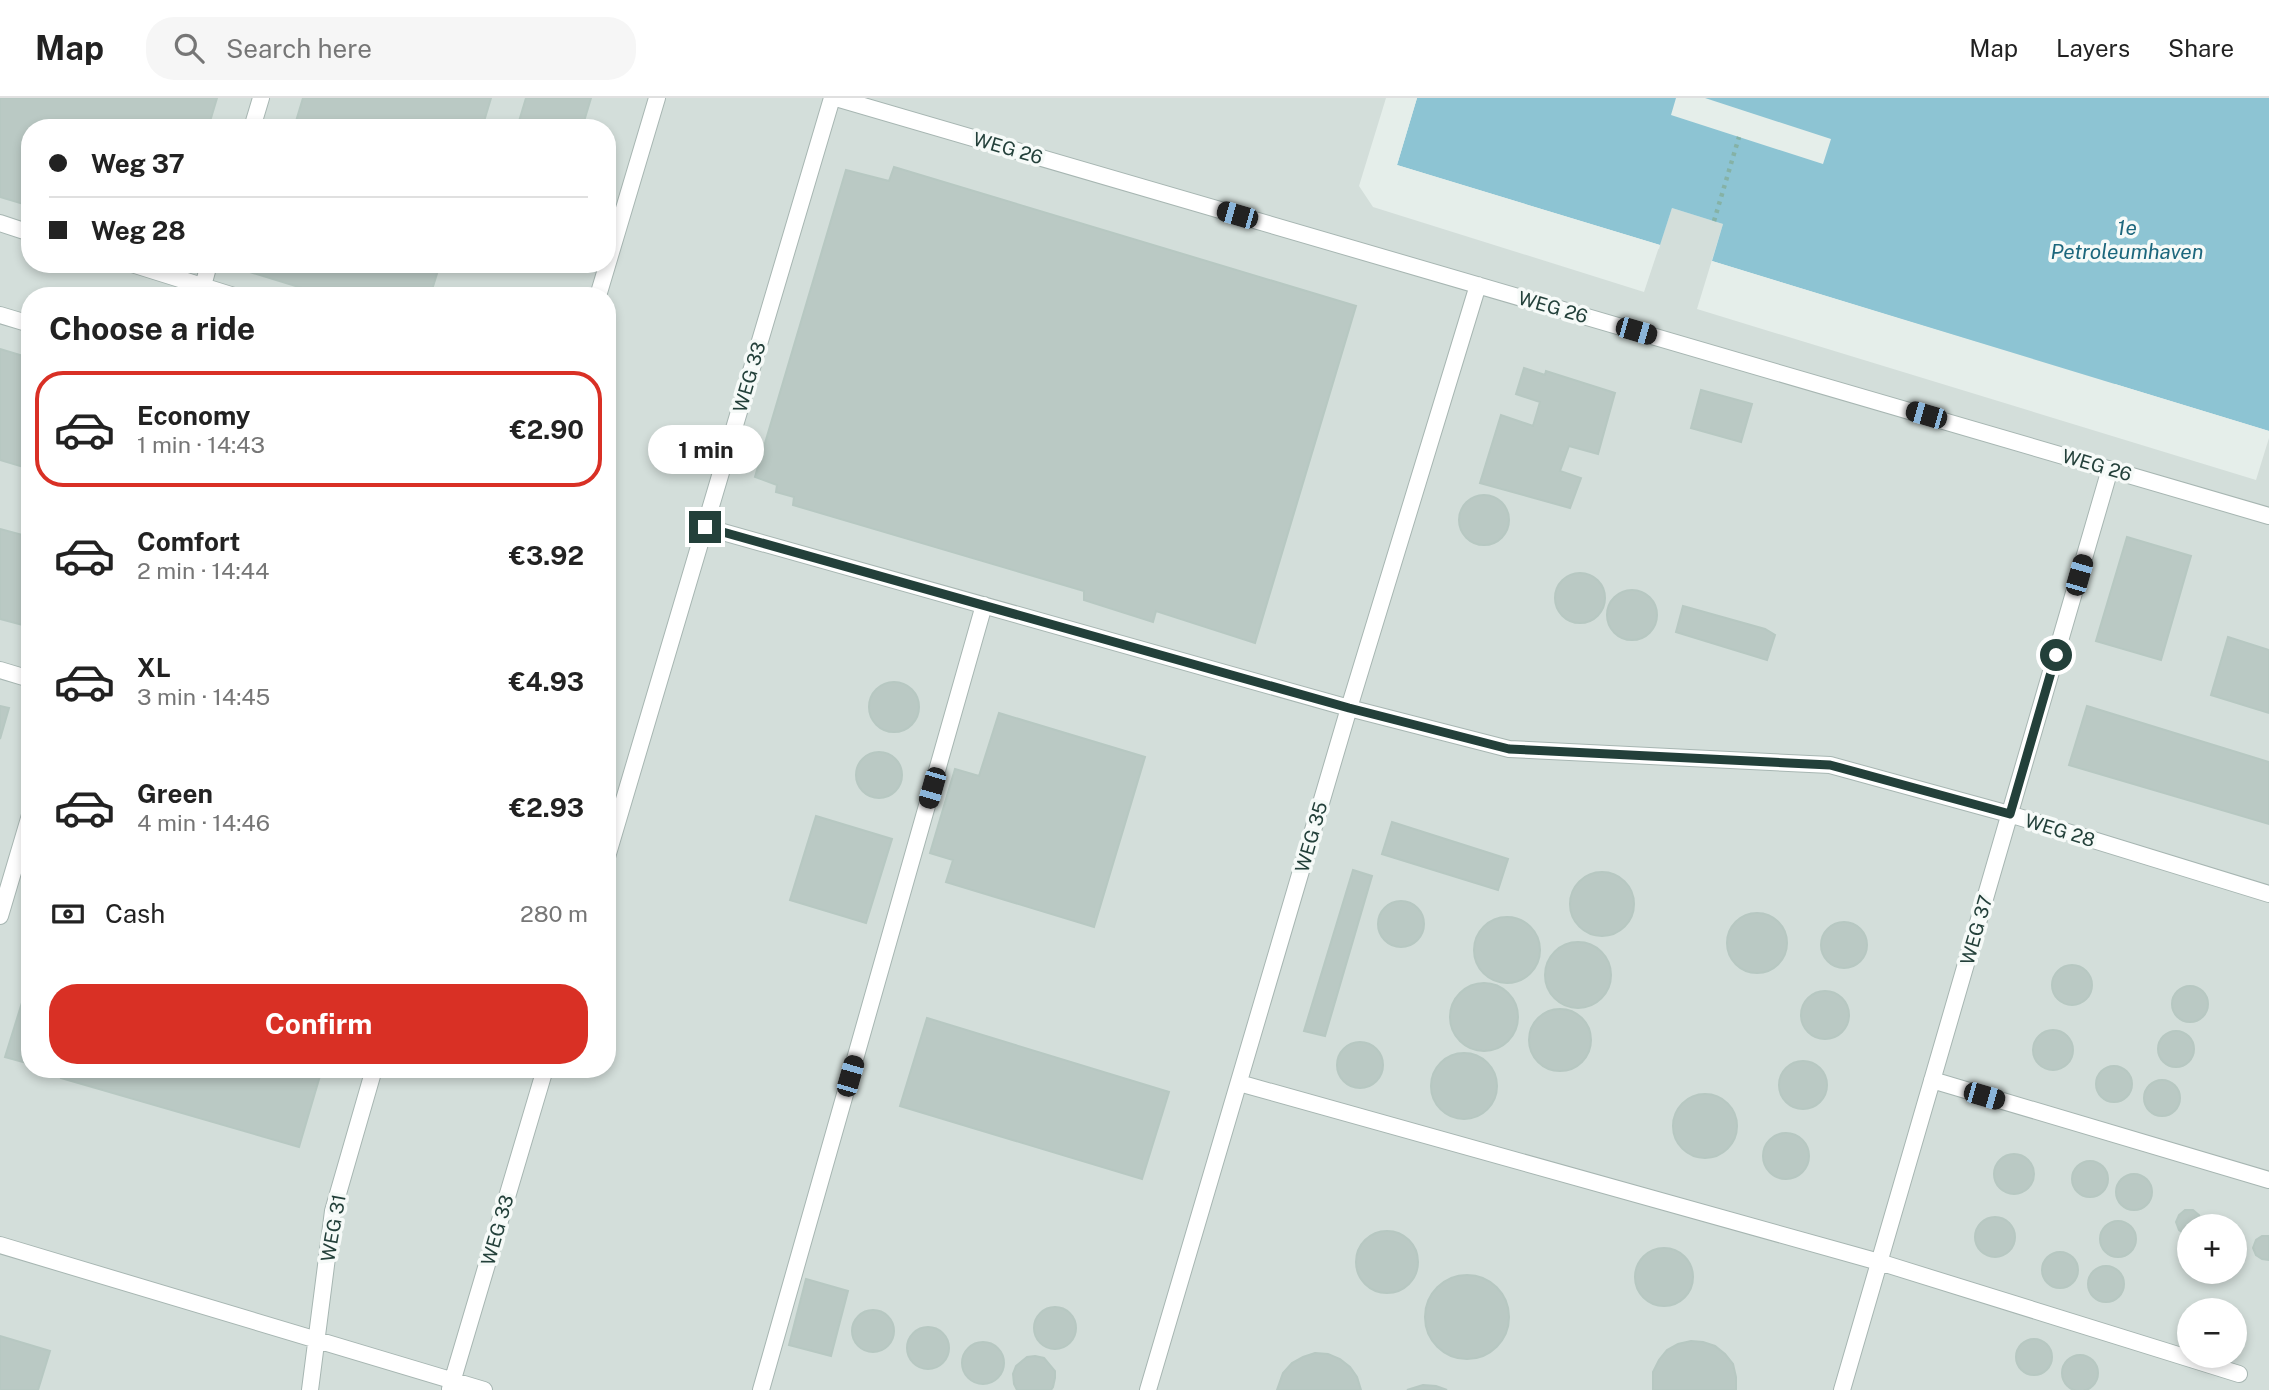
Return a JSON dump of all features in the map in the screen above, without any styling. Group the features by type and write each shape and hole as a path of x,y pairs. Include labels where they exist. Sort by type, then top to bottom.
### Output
{"lane":[{"path":"255,119 261,98"},
{"path":"616,236 657,98"},
{"name":"WEG 26","path":"834,98 2269,516"},
{"name":"WEG 33","path":"616,827 834,98"},
{"path":"0,223 21,230"},
{"path":"161,273 206,287"},
{"path":"203,286 207,273"},
{"name":"WEG 35","path":"1149,1390 1349,708 1478,285"},
{"path":"0,315 21,321"},
{"name":"WEG 37","path":"1842,1390 2110,469"},
{"name":"WEG 28","path":"705,527 1349,708 1509,749 1830,765 2010,814 2269,894"},
{"path":"761,1390 984,605"},
{"path":"0,670 21,676"},
{"path":"0,916 21,845"},
{"name":"WEG 31","path":"310,1390 333,1211 371,1078"},
{"name":"WEG 33","path":"451,1385 542,1078"},
{"path":"1932,1080 2269,1180"},
{"path":"1239,1083 1879,1262 2239,1374"},
{"path":"0,1245 317,1340 451,1385 484,1390"}],"path":[{"path":"1714,221 1739,137"}],"shaded area":[{"path":"0,98 1386,98 1359,186 1373,207 1644,292 1672,208 1723,224 1697,309 2256,480 2269,438 2269,1390 0,1390"}],"water":[{"name":"1e Petroleumhaven","path":"1417,98 2269,98 2269,431 1712,261 1723,224 1672,208 1660,245 1397,165"}],"pier":[{"path":"1414,98 1417,98 1397,165 1660,245 1659,249 1395,168 1393,164"},
{"path":"1676,98 1705,98 1831,139 1823,164 1671,115"},
{"path":"1712,261 2011,353 2011,356 1711,265"},
{"path":"2115,384 2269,431 2269,435 2113,387"}],"building":[{"path":"0,98 217,98 211,119 21,119 21,203 0,197"},
{"path":"303,98 491,98 485,119 297,119"},
{"path":"526,98 591,98 585,119 520,119"},
{"path":"894,167 1356,306 1255,643 1156,611 1153,622 1084,600 1084,591 793,505 794,497 776,492 777,485 755,477 846,170 889,181"},
{"path":"253,273 437,273 433,287 299,287"},
{"path":"0,349 21,355 21,466 0,460"},
{"path":"1524,368 1545,375 1546,371 1615,393 1598,454 1569,446 1560,471 1581,478 1570,508 1480,483 1501,415 1533,426 1540,402 1516,394"},
{"path":"1701,390 1752,404 1741,442 1691,428"},
{"path":"1484,495 1502,502 1509,520 1502,538 1484,545 1466,538 1459,520 1466,502"},
{"path":"0,529 21,535 21,625 0,619"},
{"path":"2127,537 2191,556 2161,660 2096,641"},
{"path":"1580,573 1598,580 1605,598 1598,616 1580,623 1562,616 1555,598 1562,580"},
{"path":"1632,590 1650,597 1657,615 1650,633 1632,640 1614,633 1607,615 1614,597"},
{"path":"1683,606 1765,629 1775,635 1767,660 1676,632"},
{"path":"2228,637 2269,650 2269,713 2211,695"},
{"path":"894,682 911,690 919,707 911,724 894,732 877,724 869,707 877,690"},
{"path":"0,706 9,708 0,739"},
{"path":"2087,706 2269,762 2269,824 2069,765"},
{"path":"999,713 1145,757 1094,927 946,882 953,860 930,853 955,769 979,776"},
{"path":"879,752 895,759 902,775 895,791 879,798 863,791 856,775 863,759"},
{"path":"816,816 892,839 866,923 790,900"},
{"path":"1392,822 1508,859 1498,890 1382,854"},
{"path":"1353,870 1372,876 1325,1036 1304,1031"},
{"path":"1596,872 1608,872 1625,881 1632,892 1632,916 1625,927 1608,936 1596,936 1584,931 1575,922 1570,910 1570,898 1575,886 1584,877"},
{"path":"1401,901 1417,908 1424,924 1417,940 1401,947 1385,940 1378,924 1385,908"},
{"path":"1751,913 1763,913 1782,926 1787,943 1785,955 1774,968 1763,973 1751,973 1732,960 1727,949 1727,937 1740,918"},
{"path":"1507,917 1520,919 1535,932 1540,950 1538,963 1525,978 1507,983 1494,981 1479,968 1474,950 1476,937 1489,922"},
{"path":"1844,922 1860,929 1867,945 1860,961 1844,968 1828,961 1821,945 1828,929"},
{"path":"1571,942 1585,942 1597,947 1606,956 1611,975 1609,988 1602,999 1585,1008 1571,1008 1559,1003 1550,994 1545,982 1545,968 1550,956 1559,947"},
{"path":"2072,965 2086,971 2092,985 2086,999 2072,1005 2058,999 2052,985 2058,971"},
{"path":"1484,983 1497,986 1508,993 1515,1004 1518,1017 1515,1030 1508,1041 1497,1048 1484,1051 1471,1048 1460,1041 1453,1030 1450,1017 1453,1004 1460,993 1471,986"},
{"path":"2190,986 2203,991 2208,1004 2203,1017 2190,1022 2177,1017 2172,1004 2177,991"},
{"path":"1825,991 1842,998 1849,1015 1842,1032 1825,1039 1808,1032 1801,1015 1808,998"},
{"path":"21,1006 21,1061 5,1057"},
{"path":"1560,1009 1582,1018 1591,1040 1582,1062 1560,1071 1538,1062 1529,1040 1538,1018"},
{"path":"927,1018 1169,1092 1142,1179 900,1106"},
{"path":"2053,1030 2067,1036 2073,1050 2067,1064 2053,1070 2039,1064 2033,1050 2039,1036"},
{"path":"2176,1031 2189,1036 2194,1049 2189,1062 2176,1067 2163,1062 2158,1049 2163,1036"},
{"path":"1360,1042 1377,1048 1383,1065 1377,1082 1360,1088 1343,1082 1337,1065 1343,1048"},
{"path":"1457,1053 1471,1053 1483,1058 1492,1067 1497,1086 1495,1099 1488,1110 1471,1119 1457,1119 1445,1114 1436,1105 1431,1093 1431,1079 1436,1067 1445,1058"},
{"path":"1803,1061 1812,1062 1820,1068 1826,1076 1826,1094 1820,1102 1812,1108 1803,1109 1794,1108 1786,1102 1780,1094 1779,1085 1780,1076 1786,1068 1794,1062"},
{"path":"2114,1066 2127,1071 2132,1084 2127,1097 2114,1102 2101,1097 2096,1084 2101,1071"},
{"path":"61,1078 319,1078 299,1147"},
{"path":"2162,1080 2175,1085 2180,1098 2175,1111 2162,1116 2149,1111 2144,1098 2149,1085"},
{"path":"1705,1094 1723,1100 1731,1108 1737,1126 1731,1144 1723,1152 1705,1158 1687,1152 1679,1144 1673,1126 1679,1108 1687,1100"},
{"path":"1786,1133 1802,1140 1809,1156 1802,1172 1786,1179 1770,1172 1763,1156 1770,1140"},
{"path":"2014,1154 2022,1155 2028,1160 2033,1166 2033,1182 2028,1188 2022,1193 2014,1194 2006,1193 2000,1188 1995,1182 1994,1174 1995,1166 2000,1160 2006,1155"},
{"path":"2090,1161 2103,1166 2108,1179 2103,1192 2090,1197 2077,1192 2072,1179 2077,1166"},
{"path":"2134,1174 2147,1179 2152,1192 2147,1205 2134,1210 2121,1205 2116,1192 2121,1179"},
{"path":"2185,1210 2193,1210 2198,1214 2180,1214"},
{"path":"1995,1217 2009,1223 2015,1237 2009,1251 1995,1257 1981,1251 1975,1237 1981,1223"},
{"path":"2118,1221 2131,1226 2136,1239 2131,1252 2118,1257 2105,1252 2100,1239 2105,1226"},
{"path":"1387,1231 1409,1240 1418,1262 1409,1284 1387,1293 1365,1284 1356,1262 1365,1240"},
{"path":"2269,1236 2269,1260 2256,1255 2253,1248 2256,1240"},
{"path":"1664,1248 1675,1250 1688,1261 1693,1277 1691,1288 1680,1301 1664,1306 1653,1304 1640,1293 1635,1277 1637,1266 1648,1253"},
{"path":"2060,1252 2073,1257 2078,1270 2073,1283 2060,1288 2047,1283 2042,1270 2047,1257"},
{"path":"2106,1266 2119,1271 2124,1284 2119,1297 2106,1302 2093,1297 2088,1284 2093,1271"},
{"path":"1459,1275 1475,1275 1491,1282 1502,1293 1509,1309 1506,1333 1497,1347 1475,1359 1459,1359 1443,1352 1432,1341 1425,1325 1425,1309 1432,1293 1443,1282"},
{"path":"806,1279 848,1291 831,1356 789,1345"},
{"path":"1055,1307 1070,1313 1076,1328 1070,1343 1055,1349 1040,1343 1034,1328 1040,1313"},
{"path":"873,1310 888,1316 894,1331 888,1346 873,1352 858,1346 852,1331 858,1316"},
{"path":"928,1327 943,1333 949,1348 943,1363 928,1369 913,1363 907,1348 913,1333"},
{"path":"0,1336 50,1351 38,1390 0,1390"},
{"path":"2034,1339 2047,1344 2052,1357 2047,1370 2034,1375 2021,1370 2016,1357 2021,1344"},
{"path":"1691,1341 1715,1346 1725,1354 1733,1364 1736,1390 1653,1390 1653,1372 1659,1360 1667,1350"},
{"path":"983,1342 998,1348 1004,1363 998,1378 983,1384 968,1378 962,1363 968,1348"},
{"path":"1315,1353 1328,1354 1350,1367 1361,1390 1277,1390 1283,1373 1292,1363"},
{"path":"2080,1355 2093,1360 2098,1373 2093,1386 2080,1391 2067,1386 2062,1373 2067,1360"},
{"path":"1027,1357 1044,1358 1055,1371 1053,1387 1051,1390 1017,1390 1013,1374 1016,1366"},
{"path":"1423,1385 1436,1386 1447,1390 1407,1390"}],"route":[{"path":"705,527 1349,708 1509,749 1830,765 2010,814 2056,655"}]}
